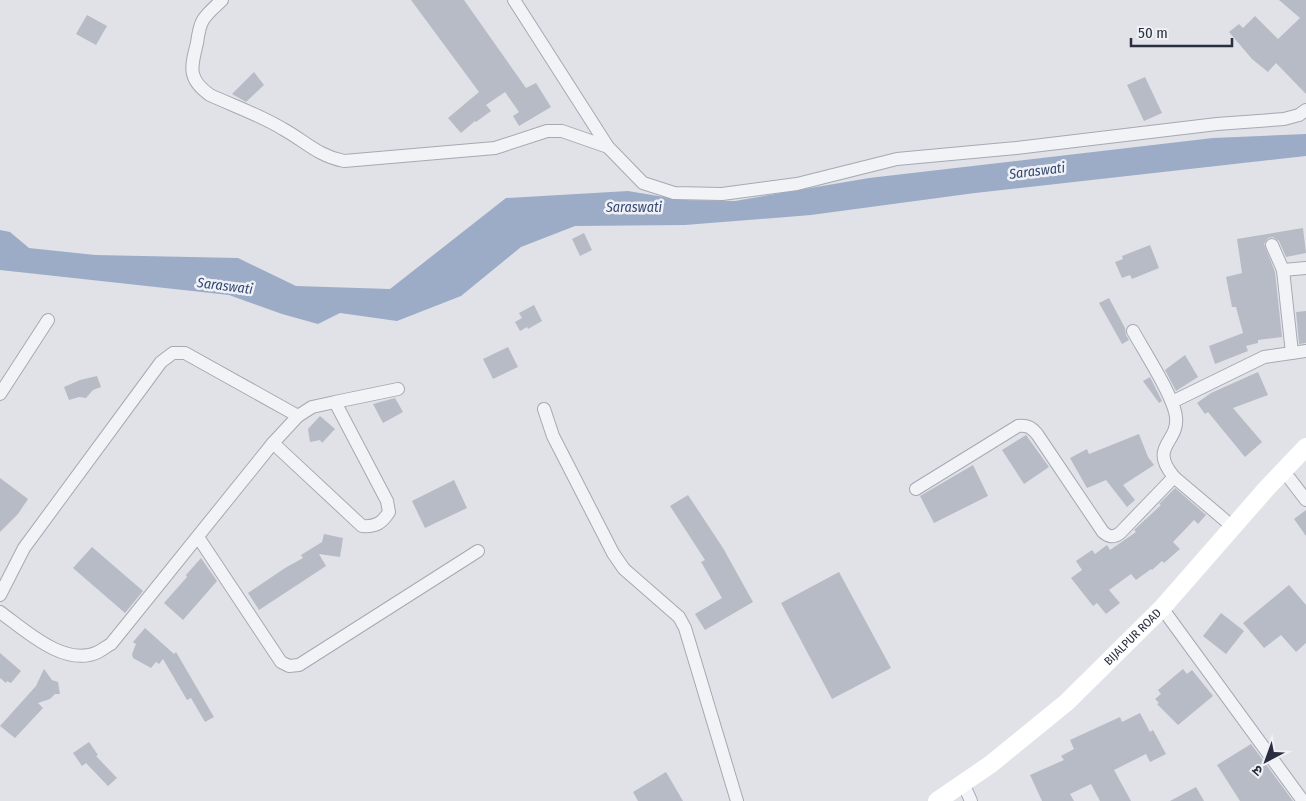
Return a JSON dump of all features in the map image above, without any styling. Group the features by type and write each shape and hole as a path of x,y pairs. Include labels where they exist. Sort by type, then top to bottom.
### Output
{"main road":[{"name":"BIJALPUR ROAD","path":"937,801 991,764 1067,702 1162,608 1306,447"}],"street":[{"path":"222,0 210,11 200,27 191,69 194,79 200,88 210,95 284,129 316,152 330,158 344,161 495,148 547,131 562,131 608,147"},
{"path":"514,0 608,147 643,183 674,193 722,194 797,184 897,159 1016,148 1217,124 1284,119 1299,116 1306,110"},
{"path":"1272,245 1283,270 1292,353"},
{"path":"1283,270 1306,268"},
{"path":"0,394 48,320"},
{"path":"1133,331 1172,402 1176,417 1176,425 1164,452 1163,459 1167,468 1174,477 1233,527"},
{"path":"1172,402 1264,357 1306,351"},
{"path":"0,595 24,548 161,362 173,353 185,353 298,416"},
{"path":"0,612 54,650 68,655 84,656 97,653 111,644 273,443 298,416 312,407 398,389"},
{"path":"273,443 362,526 382,523 389,512 386,501 335,402"},
{"path":"544,409 553,436 613,553 624,569 679,617 685,628 737,801"},
{"path":"916,489 1018,426 1025,425 1037,434 1103,532 1108,536 1114,537 1120,534 1174,477"},
{"path":"1284,470 1306,500"},
{"path":"198,537 281,662 289,666 299,665 478,551"},
{"path":"1162,608 1303,801"},
{"path":"963,783 971,801"}],"water":[{"name":"Saraswati","path":"1306,134 1306,156 975,193 811,215 685,225 575,226 521,247 461,296 397,321 340,313 318,324 282,314 229,295 0,270 0,230 10,232 29,248 95,255 238,258 296,286 390,289 506,198 628,191 682,200 735,201 869,178 1213,138"}],"building":[{"path":"411,0 464,0 526,88 536,83 551,107 519,126 513,116 519,112 505,92 486,105 491,111 461,133 448,118 479,92"},
{"path":"1279,0 1306,0 1306,94 1276,63 1268,72 1252,59 1229,32 1239,24 1243,28 1255,16 1278,39 1300,18"},
{"path":"87,15 107,26 96,45 76,34"},
{"path":"254,72 264,85 246,102 232,94"},
{"path":"1145,77 1162,113 1144,121 1127,85"},
{"path":"1303,228 1306,253 1286,257 1279,241 1273,237 1268,238 1264,244 1275,272 1282,337 1258,340 1258,343 1246,346 1248,351 1215,364 1209,346 1243,333 1236,307 1232,307 1226,277 1242,273 1237,239"},
{"path":"584,233 592,250 580,256 572,239"},
{"path":"1150,245 1159,268 1132,279 1130,275 1122,278 1115,262 1123,259 1122,256"},
{"path":"1109,298 1125,328 1129,340 1122,344 1099,303"},
{"path":"534,305 542,321 520,331 515,322 522,318 519,313"},
{"path":"1306,311 1306,343 1299,344 1296,312"},
{"path":"508,347 518,367 493,379 483,359"},
{"path":"1185,355 1198,377 1176,391 1165,370"},
{"path":"1258,372 1268,395 1233,408 1262,442 1245,457 1208,412 1205,414 1197,403 1211,393"},
{"path":"97,376 101,387 93,390 86,398 79,397 69,400 64,387 80,380"},
{"path":"1150,377 1162,401 1159,403 1143,381"},
{"path":"395,398 403,412 383,423 373,404"},
{"path":"320,416 335,429 322,443 320,440 310,442 308,429"},
{"path":"1139,434 1148,457 1154,465 1123,485 1135,500 1127,507 1106,480 1087,488 1070,458 1087,449 1089,454"},
{"path":"1026,435 1049,467 1024,484 1002,450"},
{"path":"973,465 988,496 934,523 920,496"},
{"path":"0,478 28,499 18,514 0,532"},
{"path":"454,480 467,508 425,528 412,501"},
{"path":"1175,488 1206,515 1198,524 1194,520 1173,542 1180,549 1164,563 1162,561 1136,580 1131,574 1109,590 1120,603 1106,614 1097,603 1093,606 1071,578 1082,570 1076,561 1092,550 1095,554 1107,545 1110,550 1136,532 1134,530 1161,505 1159,504"},
{"path":"688,495 723,548 753,602 705,630 695,614 722,598 701,562 705,560 670,506"},
{"path":"1306,510 1306,536 1294,519"},
{"path":"324,534 343,538 340,557 319,554 326,566 259,610 248,593 303,558 301,555 322,542"},
{"path":"92,547 143,591 125,613 73,568"},
{"path":"201,558 217,581 183,620 164,603"},
{"path":"839,572 891,668 832,699 781,603"},
{"path":"1289,585 1306,605 1306,643 1296,652 1281,635 1264,648 1243,623"},
{"path":"1221,613 1244,631 1226,654 1203,636"},
{"path":"145,628 174,654 176,652 214,717 205,722 191,698 187,700 163,659 159,664 156,662 151,668 133,658 132,654 136,644 133,642"},
{"path":"0,653 21,671 11,683 7,681 6,683 0,678"},
{"path":"44,669 52,680 58,682 60,694 55,694 50,699 38,703 43,708 15,738 0,726 36,686"},
{"path":"1183,669 1187,674 1192,670 1213,696 1178,725 1157,704 1159,703 1155,699 1161,694 1158,690"},
{"path":"1140,713 1150,732 1153,730 1166,754 1150,762 1146,754 1114,770 1131,801 1100,801 1091,784 1070,794 1074,801 1042,801 1030,775 1064,760 1061,756 1074,749 1070,740 1120,717 1122,722"},
{"path":"89,742 98,755 96,756 117,778 108,786 86,763 82,766 73,753"},
{"path":"1251,744 1293,801 1240,801 1217,765"},
{"path":"666,772 683,801 638,801 633,792"},
{"path":"1196,787 1204,801 1170,801"}]}
